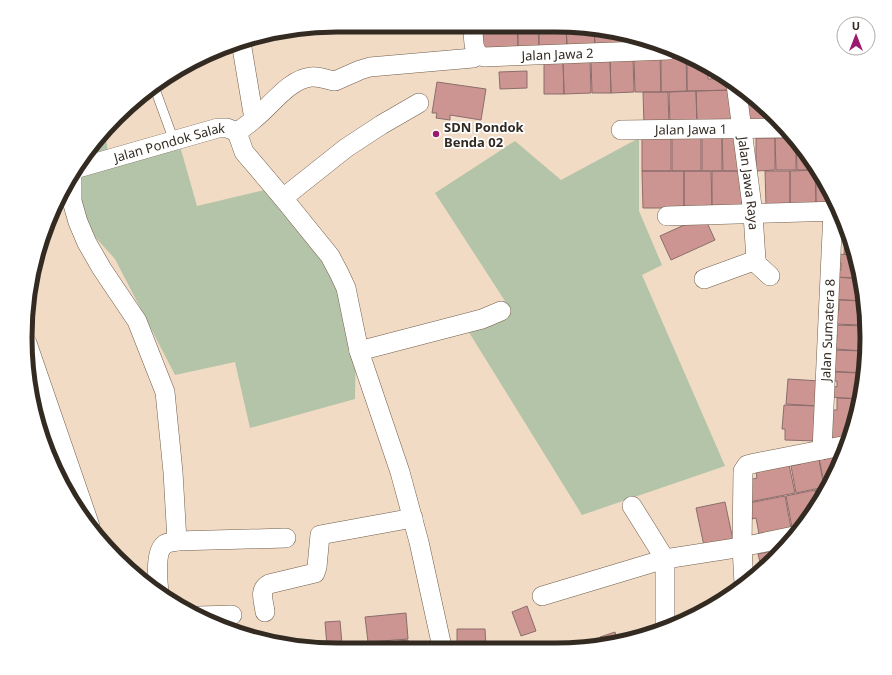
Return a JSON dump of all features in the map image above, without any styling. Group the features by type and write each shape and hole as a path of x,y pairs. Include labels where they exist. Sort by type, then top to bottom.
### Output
{"street":[{"path":"473,32 475,49 479,55"},
{"path":"242,47 254,120"},
{"name":"Jalan Jawa 2","path":"237,132 254,120 287,88 299,80 309,77 320,76 335,81 370,67 473,58 479,55 484,57 659,50"},
{"name":"Jalan Jawa Raya","path":"737,93 753,214 756,260"},
{"path":"283,198 346,148 381,125 419,103"},
{"name":"Jalan Pondok Salak","path":"84,166 218,128 227,128 237,132"},
{"name":"Jalan Jawa 1","path":"621,130 777,128"},
{"path":"237,132 244,152 330,256 346,288 359,351 400,472 420,542 441,643"},
{"path":"72,187 72,201 78,222 87,243 102,269 137,321 165,392 173,472 177,541"},
{"path":"667,216 832,211"},
{"name":"Jalan Sumatera 8","path":"822,450 836,218"},
{"path":"704,279 756,260 757,264 770,276"},
{"path":"359,351 482,318 501,311"},
{"path":"33,362 84,508"},
{"path":"744,577 742,547 743,471 747,465 840,446"},
{"path":"632,506 665,559 665,622"},
{"path":"266,612 262,591 264,586 314,573 317,567 320,535 413,518"},
{"path":"159,585 158,556 165,544 177,541 286,538"},
{"path":"542,596 665,559 742,547 785,538"},
{"path":"212,616 232,615"}],"lane":[{"path":"156,92 174,141"}],"green space":[{"path":"106,138 108,154 178,139 197,206 269,189 343,271 356,340 355,399 250,428 235,362 175,375 115,259 68,207 63,205 73,185 83,168"},
{"path":"639,138 639,211 662,265 642,275 725,466 582,515 462,321 505,301 435,193 515,141 561,180"}],"building":[{"path":"482,32 517,32 518,47 483,48"},
{"path":"518,32 538,32 539,47 518,47"},
{"path":"539,32 566,33 567,46 539,47"},
{"path":"566,33 594,35 595,45 567,46"},
{"path":"594,35 624,40 624,44 595,45"},
{"path":"624,40 640,44 624,44"},
{"path":"660,57 661,92 635,92 634,58"},
{"path":"661,57 675,57 686,62 687,91 661,92"},
{"path":"610,58 633,58 634,92 611,93"},
{"path":"610,58 611,93 592,93 591,59"},
{"path":"563,59 564,94 544,94 544,60"},
{"path":"563,59 590,59 591,93 564,94"},
{"path":"687,63 708,74 708,79 717,79 733,90 687,91"},
{"path":"527,71 527,88 500,89 499,72"},
{"path":"437,82 486,89 481,120 450,115 450,120 436,118 437,113 432,113"},
{"path":"696,91 734,91 735,124 697,121"},
{"path":"696,91 697,125 670,125 669,92"},
{"path":"643,92 668,92 669,125 644,126"},
{"path":"745,99 773,123 745,124"},
{"path":"642,136 671,136 671,171 642,171"},
{"path":"672,136 701,136 701,171 672,171"},
{"path":"702,136 722,136 722,171 702,171"},
{"path":"722,136 742,136 742,171 723,171"},
{"path":"756,138 775,138 775,170 756,171"},
{"path":"775,138 786,138 796,151 796,170 776,170"},
{"path":"796,151 808,167 808,170 797,170"},
{"path":"810,170 815,179 816,205 790,205 790,171"},
{"path":"642,171 684,171 684,208 643,208"},
{"path":"684,171 711,171 712,208 684,208"},
{"path":"712,171 742,171 742,207 712,208"},
{"path":"765,171 790,171 790,205 766,206"},
{"path":"816,180 829,205 816,205"},
{"path":"704,216 715,240 671,260 660,236"},
{"path":"844,240 849,254 844,254"},
{"path":"836,254 849,255 854,278 835,277 836,269 841,270 841,263 836,263"},
{"path":"836,277 854,278 857,301 832,299"},
{"path":"839,300 857,301 859,325 832,324 833,310 839,310"},
{"path":"833,325 859,326 859,351 836,349 837,335 832,335"},
{"path":"832,350 859,351 857,373 831,371"},
{"path":"832,372 857,373 854,399 830,397 831,386 837,387 837,381 831,381"},
{"path":"788,379 820,381 819,406 786,404"},
{"path":"837,398 854,399 850,417 843,440 830,439 832,410 837,410"},
{"path":"784,405 819,406 817,441 785,440 785,429 782,429"},
{"path":"838,450 824,481 818,454"},
{"path":"818,454 823,482 820,488 796,493 791,466 801,464 800,458"},
{"path":"788,460 795,493 749,502 745,481 757,478 755,466"},
{"path":"819,489 816,495 815,490"},
{"path":"815,490 816,495 794,527 792,527 786,496"},
{"path":"785,496 791,528 759,534 756,518 752,519 749,503"},
{"path":"725,502 733,540 704,546 696,508"},
{"path":"774,551 760,563 758,554"},
{"path":"527,606 536,631 521,636 512,612"},
{"path":"406,613 408,639 368,642 365,617"},
{"path":"340,621 342,643 327,642 325,622"},
{"path":"457,629 485,629 486,643 457,643"},
{"path":"615,632 616,636 601,639 600,637"},
{"path":"408,640 408,643 380,643"}],"place":[{"name":"SDN Pondok Benda 02","path":"436,134"}]}
